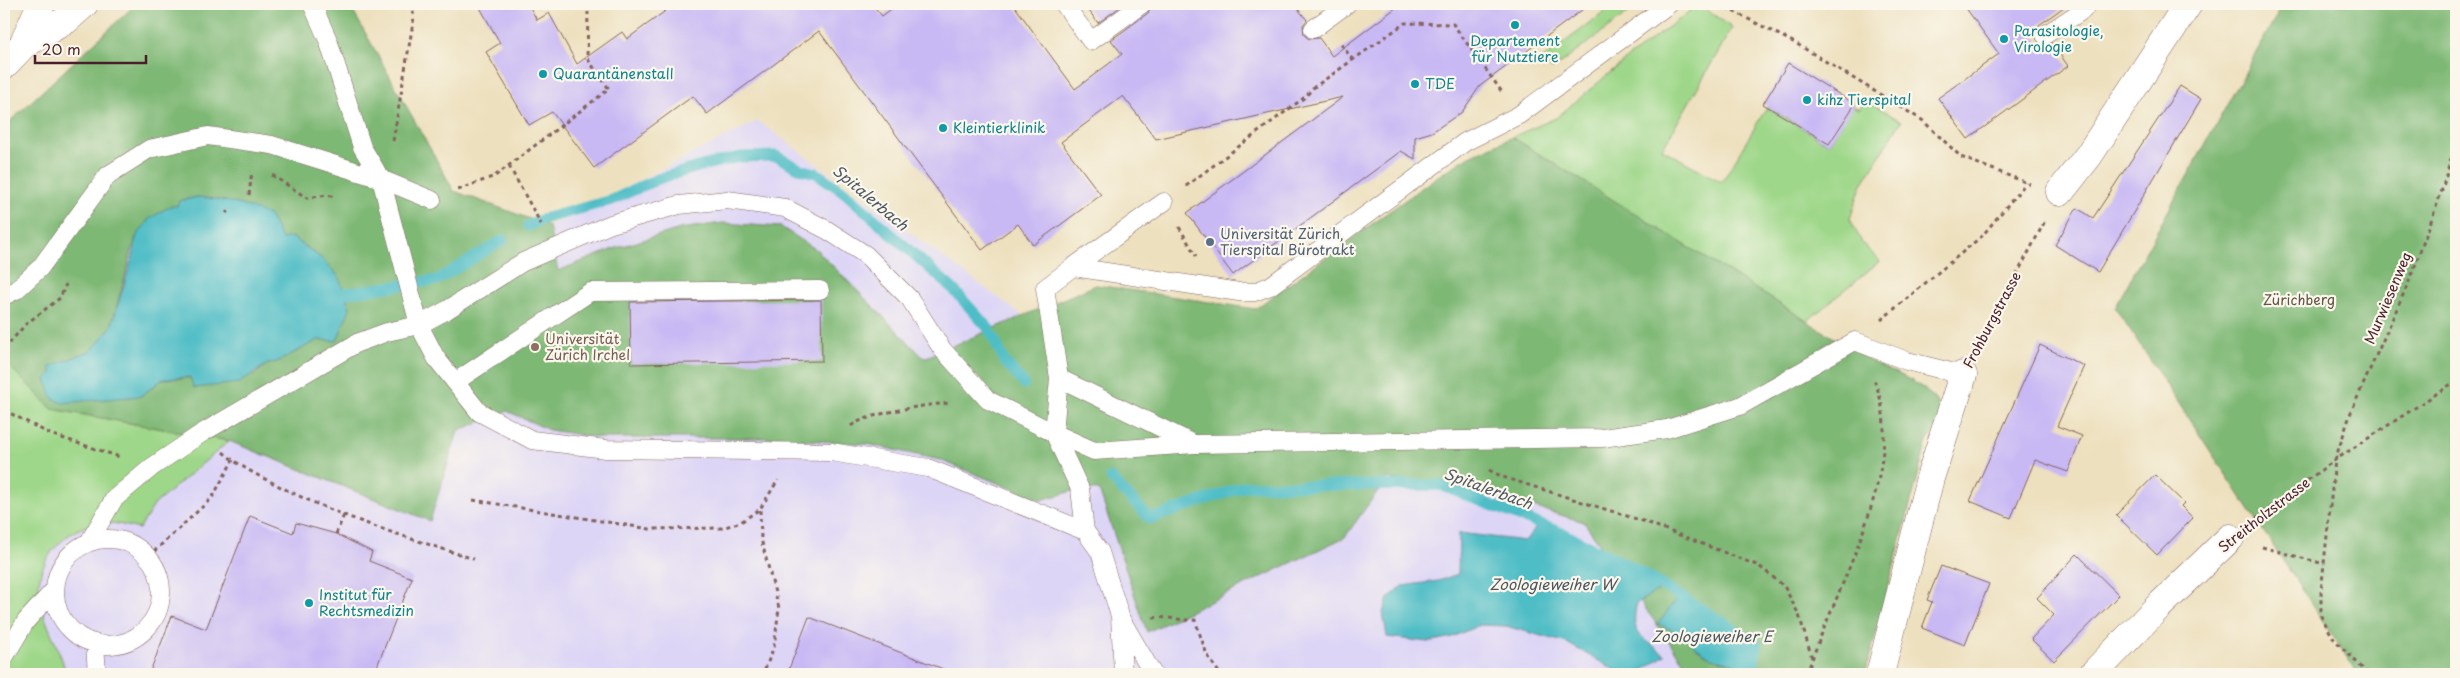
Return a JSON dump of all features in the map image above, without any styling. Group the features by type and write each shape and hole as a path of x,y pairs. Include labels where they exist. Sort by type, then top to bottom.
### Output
{"street":[{"path":"23,45 41,4"},
{"path":"4,65 23,45 66,20 84,4"},
{"path":"2060,192 2089,155 2188,4"},
{"name":"Frohburgstrasse","path":"1880,674 1930,478 1963,375"},
{"name":"Streitholzstrasse","path":"2093,674 2159,606 2230,538"}],"lane":[{"path":"312,4 328,40 362,147 383,186 419,325 436,358 479,412 532,440 606,449 831,452 928,468 1084,531 1100,552 1122,620 1153,674"},
{"path":"1064,4 1091,41 1142,4"},
{"path":"1313,29 1347,4"},
{"path":"1073,267 1254,292 1270,286 1465,142 1519,115 1669,4"},
{"path":"2046,34 2083,10 2087,4"},
{"path":"4,296 16,290 40,268 108,175 149,148 208,136 272,145 383,186 432,200"},
{"path":"89,542 114,499 152,467 202,433 358,343 387,332 419,325 447,310 523,262 611,224 679,205 727,200 785,208 827,230 866,255 910,299 942,349 988,400 1094,451 1195,444 1602,438 1667,429 1740,406 1856,342 1907,361 1963,375"},
{"path":"1084,531 1080,489 1054,433 1059,378 1045,288 1164,202"},
{"path":"455,382 590,292 820,290"},
{"path":"1059,378 1195,444"},
{"path":"107,539 125,541 141,550 148,557 153,563 160,580 161,598 156,615 145,630 130,640 113,645 95,644 78,636 65,623 57,607 55,589 58,574 65,561 76,550 89,542 107,539"},
{"path":"4,658 26,621 55,589"},
{"path":"1122,620 1123,674"},
{"path":"95,644 97,674"}],"path":[{"path":"383,186 394,138 414,17 411,4"},
{"path":"1719,4 1797,44 1922,120 1961,157 2026,183 2060,192"},
{"path":"432,200 495,176 609,89 587,58 588,12"},
{"path":"1213,287 1164,202 1306,97 1313,88 1352,59 1405,23 1453,24 1519,115"},
{"path":"1350,55 1352,59"},
{"name":"Murwiesenweg","path":"2368,674 2334,639 2321,616 2324,564 2335,460 2351,412 2411,277 2442,193 2456,142"},
{"path":"249,195 253,165"},
{"path":"509,166 544,229"},
{"path":"270,173 274,178 307,198 327,195 342,198"},
{"path":"1807,674 1869,518 1885,442 1881,396 1856,342 1982,236 2026,183"},
{"name":"Frohburgstrasse","path":"1963,375 2060,192"},
{"path":"4,349 26,324 60,298 67,281"},
{"name":"Streitholzstrasse","path":"2230,538 2335,460 2456,382"},
{"path":"4,410 50,434 152,467"},
{"path":"148,557 212,498 233,460"},
{"path":"1486,468 1503,477 1646,522 1759,566 1784,586 1799,615 1812,658"},
{"path":"250,471 304,499 344,515 474,559"},
{"path":"473,500 650,529 722,528 741,522 760,509 761,539 778,608 774,647 763,674"},
{"path":"336,534 344,515"},
{"path":"2230,538 2324,564"},
{"path":"1122,620 1170,616 1182,621 1195,620 1207,655 1220,674"}],"shaded area":[{"name":"Universität Zürich Irchel","path":"136,4 349,4 454,191 549,226 758,121 1023,316 1827,333 1879,366 1902,375 1932,396 1943,417 1927,442 1865,674 4,674 4,127"}],"green space":[{"path":"136,4 349,4 454,191 549,226 558,271 613,249 680,229 722,223 781,227 817,250 924,358 1096,285 1255,309 1438,176 1470,156 1512,137 1879,366 1909,379 1927,391 1940,407 1943,417 1927,442 1865,674 1692,674 1584,522 1499,497 1387,478 1345,537 1147,632 1099,490 1080,489 1041,500 940,460 867,444 776,438 601,438 549,430 507,411 458,431 430,521 229,441 52,409 4,361 4,127","holes":["198,197 321,258 339,277 350,307 318,340 279,361 266,365 254,375 163,379 141,396 46,379 52,373 51,367 92,350 111,327 136,237 177,206 179,201"]},
{"path":"1616,4 1640,4 1552,70 1543,58"},
{"path":"1699,4 1732,28 1662,149 1722,182 1767,107 1829,144 1853,106 1859,109 1866,100 1901,121 1861,186 1850,219 1862,243 1880,261 1807,321 1512,137 1556,118 1625,60"},
{"name":"Zürichberg","path":"2283,4 2456,4 2456,674 2358,674 2115,307"},
{"path":"4,361 52,409 229,441 155,504 139,529 111,523 94,524 84,527 65,538 49,555 40,576 40,598 42,609 66,674 4,674"}],"water":[{"path":"198,197 234,203 269,215 282,239 292,237 321,258 339,277 350,308 337,341 318,340 279,361 266,365 239,383 194,388 190,377 163,379 141,396 62,403 52,398 46,379 52,373 50,367 92,350 111,327 134,252 136,237 149,219 170,206 177,206 179,201"},
{"name":"Zoologieweiher W","path":"1540,522 1665,586 1637,603 1635,622 1639,634 1665,655 1638,674 1622,674 1567,643 1506,626 1480,625 1452,637 1428,642 1387,637 1383,612 1388,599 1402,586 1438,581 1458,574 1459,533 1525,541"},
{"name":"Zoologieweiher E","path":"1678,597 1714,616 1757,646 1753,674 1732,663 1712,658 1695,647 1685,636 1658,624"}],"building":[{"path":"478,4 528,4 537,20 549,13 577,64 622,32 627,39 675,4 872,4 882,16 898,4 1013,4 1075,89 1122,54 1111,40 1148,13 1152,4 1294,4 1307,20 1303,25 1304,35 1309,39 1319,38 1332,56 1401,4 1590,4 1480,86 1462,112 1432,132 1415,137 1415,159 1401,151 1233,275 1187,213 1343,97 1156,139 1123,96 1061,142 1101,195 1033,245 1018,224 982,250 819,31 707,114 693,96 594,168 552,112 529,125 486,52 500,43"},
{"path":"1084,4 1124,4 1098,23"},
{"path":"1963,4 2068,4 2039,25 2034,35 2041,45 2052,43 2068,66 1968,139 1938,98 1999,54"},
{"name":"kihz Tierspital","path":"1788,63 1855,104 1829,144 1763,104"},
{"path":"2180,86 2201,99 2098,272 2055,245 2077,208 2093,218"},
{"path":"821,300 822,361 631,364 630,302"},
{"path":"2040,345 2084,366 2057,426 2082,436 2068,472 2035,460 2011,518 1970,501"},
{"path":"2155,475 2184,503 2181,506 2193,518 2157,555 2116,515"},
{"name":"Institut für Rechtsmedizin","path":"250,516 293,533 296,523 336,534 372,552 369,561 412,578 374,674 149,674 172,616 206,629"},
{"path":"2077,554 2119,595 2054,661 2031,639 2054,615 2037,598"},
{"path":"1941,566 1989,584 1965,645 1922,628 1932,602 1927,600"},
{"path":"809,617 951,672 951,674 787,674"}],"waterway":[{"name":"Spitalerbach","path":"528,226 543,219 612,200 658,179 701,166 740,157 776,156 800,169 816,173 844,192 953,289 989,329 1005,362 1024,384"},
{"name":"Spitalerbach","path":"345,293 437,280 503,240"},
{"name":"Spitalerbach","path":"1111,478 1150,519 1245,486 1440,485 1562,533 1631,567 1726,624 1757,646 1751,674"}],"place":[{"name":"Departement für Nutztiere","path":"1515,25"},
{"name":"Parasitologie, Virologie","path":"2004,39"},
{"name":"Quarantänenstall","path":"543,74"},
{"name":"TDE","path":"1415,84"},
{"name":"kihz Tierspital","path":"1807,100"},
{"name":"Kleintierklinik","path":"943,128"},
{"name":"Universität Zürich, Tierspital Bürotrakt","path":"1210,242"},
{"name":"Universität Zürich Irchel","path":"535,347"},
{"name":"Institut für Rechtsmedizin","path":"309,603"}]}
